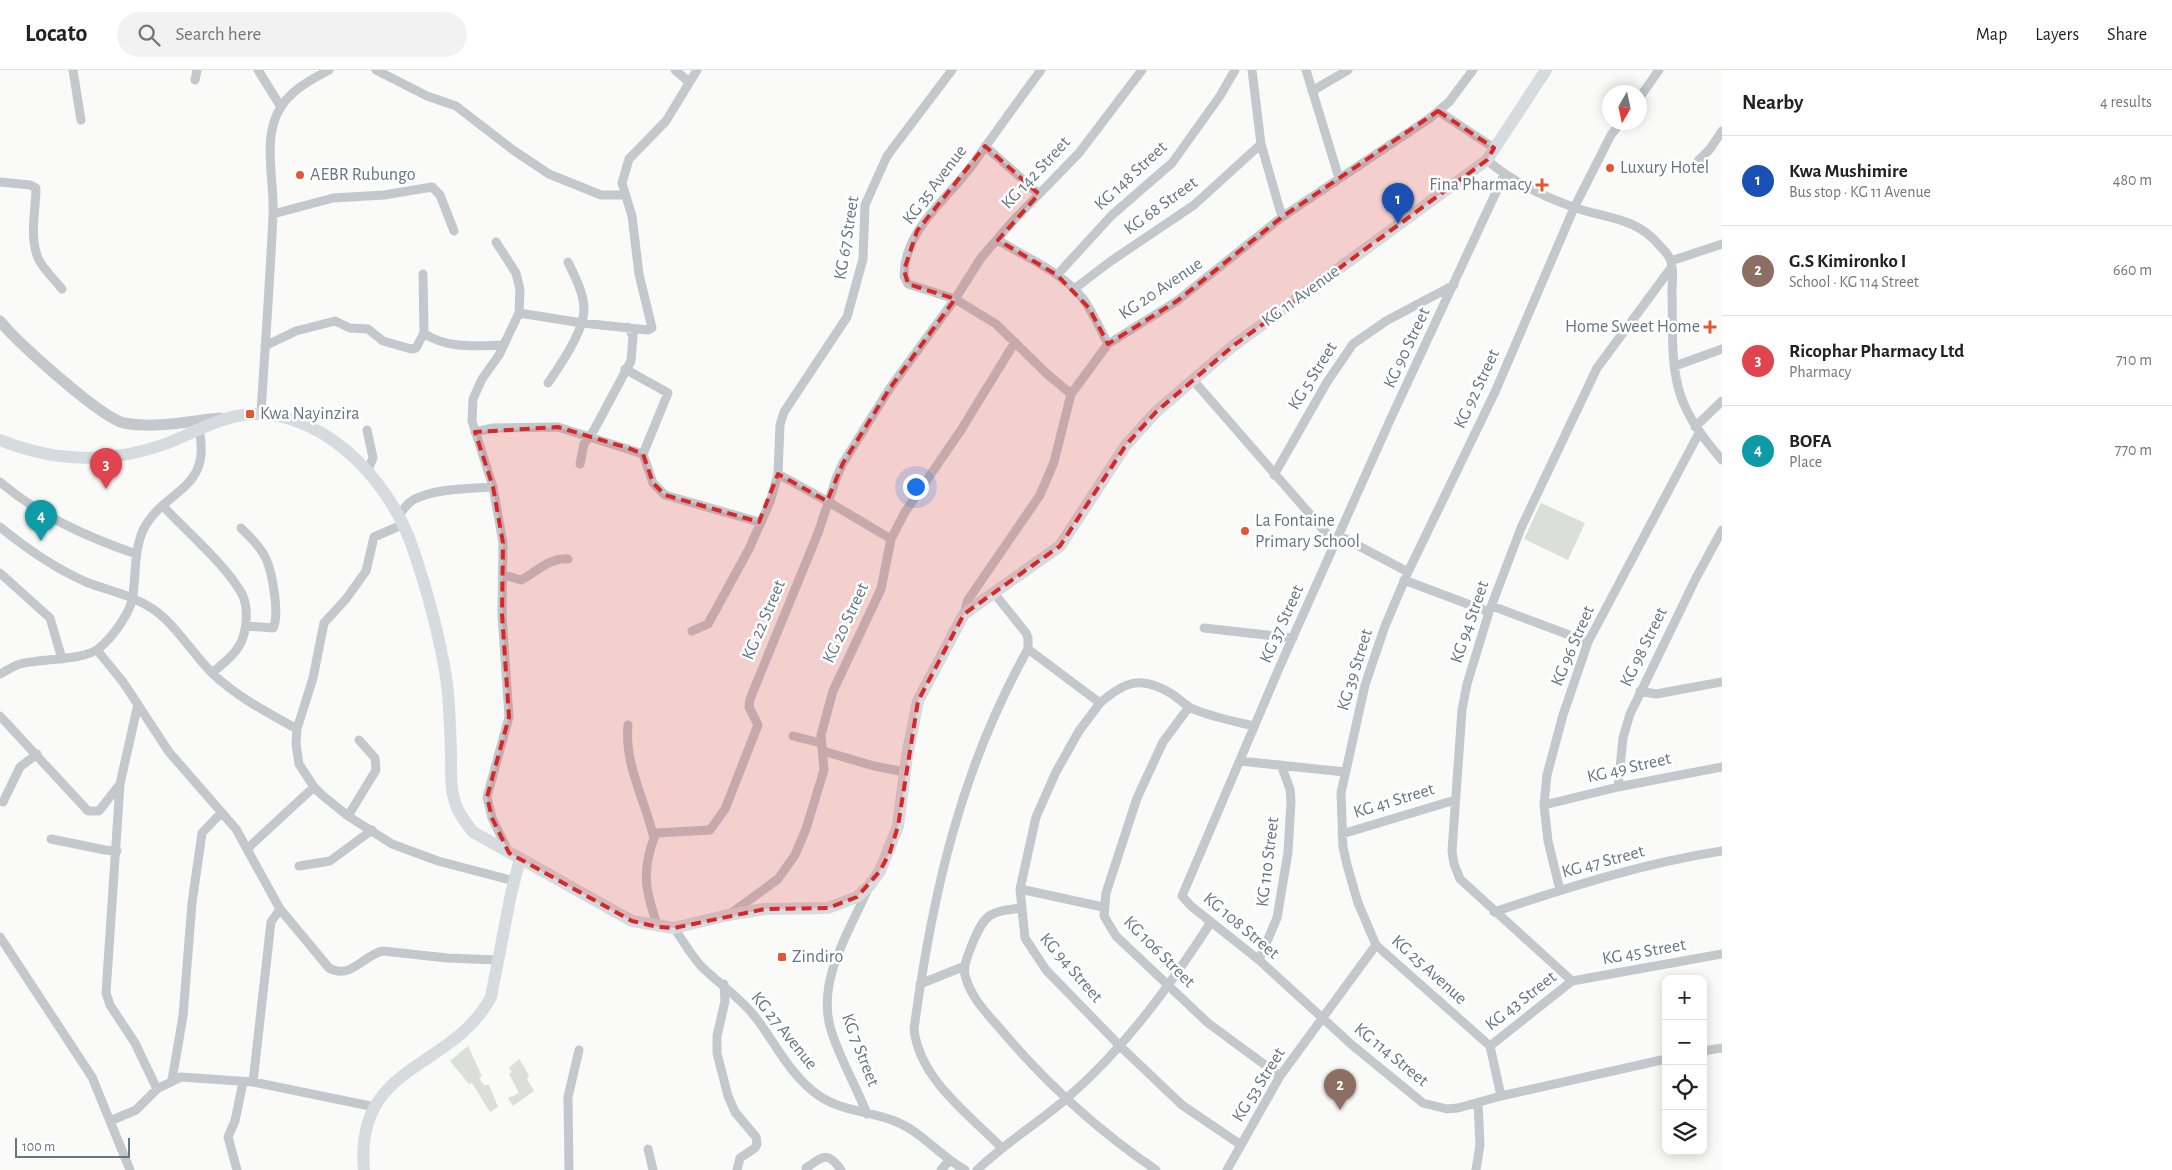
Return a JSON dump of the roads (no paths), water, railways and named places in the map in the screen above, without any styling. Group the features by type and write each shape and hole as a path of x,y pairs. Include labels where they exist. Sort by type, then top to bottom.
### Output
{"main road":[{"name":"KG 11 Avenue","path":"964,614 1052,552 1068,536 1126,445 1156,412 1233,346 1487,160 1546,70"},
{"path":"0,440 42,454 69,458 110,458 166,443 237,416 261,414 289,418 313,429 353,456 392,501 401,520 430,607 446,678 450,722 451,784 455,803 462,818 473,832 515,856 632,921 658,927 674,928 728,915 765,909 828,908 857,897 870,885 884,865 898,826 905,772 918,701 964,614"},
{"path":"364,1170 364,1135 375,1107 385,1090 402,1074 454,1042 485,1009 492,997 514,881 515,856"}],"street":[{"path":"73,70 81,120"},
{"path":"195,80 197,70"},
{"path":"258,70 280,107"},
{"path":"261,414 273,214 272,127 280,107 292,94 304,84 329,70"},
{"path":"376,70 427,96 456,106 513,150 549,174 601,195 625,195"},
{"path":"674,70 689,82"},
{"path":"519,313 582,323 648,330 653,326 639,274 632,216 622,183 629,159 666,121 697,70"},
{"name":"KG 67 Street","path":"692,631 708,624 717,604 749,549 759,522 770,502 778,474 780,425 784,412 842,326 850,308 863,259 866,238 864,214 869,196 887,156 952,70"},
{"name":"KG 35 Avenue","path":"1041,70 972,165 917,231 904,270 904,280 908,284 955,299 996,324 1046,373 1071,394"},
{"name":"KG 142 Street","path":"955,299 981,258 1079,153 1142,70"},
{"name":"KG 148 Street","path":"1057,275 1112,215 1172,164 1220,96 1235,70"},
{"path":"1252,70 1261,144 1282,217"},
{"path":"1306,70 1339,178"},
{"path":"1312,92 1348,70"},
{"name":"KG 20 Avenue","path":"964,614 968,600 1040,495 1054,462 1071,394 1108,344 1200,285 1282,217 1450,102 1473,70"},
{"path":"1647,87 1659,70"},
{"path":"1438,111 1494,148"},
{"name":"KG 92 Street","path":"1406,576 1495,392 1574,208 1615,130"},
{"path":"1698,161 1710,149 1722,131"},
{"name":"KG 68 Street","path":"1074,289 1111,261 1194,205 1261,144"},
{"path":"985,146 1039,194"},
{"path":"1487,160 1504,175 1550,199 1574,208 1612,216 1632,224 1652,237 1671,264 1675,366 1680,393 1697,430 1722,460"},
{"name":"KG 90 Street","path":"1338,539 1391,418 1504,175"},
{"path":"0,182 30,185 36,188 34,230 38,257 62,289"},
{"path":"273,214 333,198 384,195 432,187 440,195 454,231"},
{"path":"998,240 1057,275 1074,289 1089,308 1108,344"},
{"path":"496,242 516,274 520,290 519,313 504,345 482,379 473,399 472,421 493,487 503,543 502,614 509,718 487,797 492,818 515,856"},
{"path":"1671,264 1722,244"},
{"path":"548,383 559,367 582,323 583,297 568,262"},
{"name":"KG 94 Street","path":"1572,981 1494,912 1460,878 1454,864 1452,851 1455,800 1464,701 1475,655 1520,528 1596,368 1671,264"},
{"path":"265,346 296,332 332,321 350,328 368,329 383,341 411,349 416,348 424,333 423,274"},
{"name":"KG 5 Street","path":"1274,475 1326,382 1353,344 1386,321 1454,285"},
{"name":"KG 22 Street","path":"654,838 657,833 666,831 706,832 714,826 722,814 758,724 749,707 750,700 814,542 843,463 890,388 955,299"},
{"path":"0,321 48,368 110,418 122,423 156,424 237,416"},
{"path":"580,464 584,444 630,361 633,349 633,336 628,327"},
{"path":"424,333 433,340 449,344 504,345"},
{"name":"KG 20 Street","path":"728,915 778,880 795,854 806,829 824,770 822,727 833,691 881,589 891,539 905,512 961,430 1015,342"},
{"path":"1675,366 1722,349"},
{"path":"625,370 668,393 644,454 653,483 665,495 759,522"},
{"path":"1193,380 1274,475 1338,539 1406,576 1490,609 1588,642"},
{"name":"KG 96 Street","path":"1560,890 1548,841 1544,805 1547,775 1588,642 1697,430 1722,401"},
{"path":"475,432 493,428 547,426 565,429 588,438 644,454"},
{"path":"0,674 19,664 62,659 97,650 121,622 133,598 136,554 141,536 150,518 185,487 201,463 203,454 199,429"},
{"path":"367,430 373,458 368,472"},
{"path":"778,474 828,501 891,539"},
{"path":"0,482 33,508 103,542 136,554"},
{"path":"493,487 462,488 425,496 411,502 401,520 374,537 366,571 346,599 324,623 313,678 298,729 296,744 299,764 314,787 348,816 392,844 423,856 514,881"},
{"path":"163,506 225,572 243,596 246,626 239,647 212,673"},
{"path":"0,526 23,545 61,571 133,598 166,620 212,673 250,702 298,729"},
{"path":"241,528 263,552 268,561 272,579 275,614 273,628 246,626"},
{"name":"KG 98 Street","path":"1618,787 1623,738 1640,691 1722,530"},
{"name":"KG 37 Street","path":"1254,726 1338,539"},
{"path":"504,575 520,580 551,561 558,558 568,559"},
{"path":"0,573 50,618 62,659"},
{"name":"KG 39 Street","path":"1345,772 1373,657 1406,576"},
{"path":"994,593 1026,633 1028,649 992,719 971,771 934,910 920,984 914,1029 915,1044 923,1061 936,1080 1001,1147"},
{"path":"1204,628 1293,638"},
{"path":"1028,649 1100,703 1123,685 1144,682 1154,684 1189,707 1214,717 1254,726 1240,761 1345,772"},
{"path":"97,650 138,704 168,752 236,829 280,910 324,963 333,971 352,970 374,953 383,951 448,958 499,960"},
{"path":"1640,691 1656,694 1722,682"},
{"name":"KG 94 Street","path":"1100,703 1080,731 1047,790 1036,817 1020,889 1022,928 1029,948 1046,970 1121,1047 1182,1104 1241,1145"},
{"path":"138,704 120,784 106,993 110,1004 135,1043 157,1089"},
{"name":"KG 106 Street","path":"1189,707 1163,742 1149,771 1119,853 1103,907 1104,916 1116,936 1208,1023 1280,1076"},
{"path":"0,716 88,811 94,813 99,811 120,784"},
{"path":"628,725 626,742 631,765 654,838 645,874 647,897 658,927"},
{"path":"793,736 874,766 905,772"},
{"path":"348,816 376,770 375,758 359,740"},
{"path":"3,802 20,768 37,754"},
{"name":"KG 108 Street","path":"1240,761 1182,896 1259,960 1322,1019"},
{"name":"KG 110 Street","path":"1259,960 1277,918 1288,852 1290,789 1281,765"},
{"name":"KG 49 Street","path":"1544,805 1618,787 1722,767"},
{"name":"KG 25 Avenue","path":"1345,772 1341,803 1342,834 1350,878 1376,945 1490,1046"},
{"path":"248,848 314,787"},
{"name":"KG 41 Street","path":"1342,834 1455,800"},
{"path":"172,1080 183,1016 192,902 202,833 221,813"},
{"path":"299,866 330,861 372,830"},
{"path":"51,839 117,851"},
{"name":"KG 47 Street","path":"1494,912 1560,890 1689,856 1722,852"},
{"name":"KG 7 Street","path":"867,1114 833,1035 826,1000 832,971 870,885"},
{"path":"1020,889 1103,907"},
{"path":"1020,908 996,911 988,915 982,922 965,966 966,975 975,997 1020,1053 1066,1099 1127,1150 1156,1170"},
{"path":"238,1170 228,1137 248,1082 271,922 280,910"},
{"path":"977,1170 1001,1147 1066,1099 1121,1047 1169,986 1211,922"},
{"name":"KG 27 Avenue","path":"674,928 699,964 724,984 755,1017 791,1070 808,1086 828,1101 884,1118 914,1131 948,1161 965,1170"},
{"path":"0,937 92,1077 130,1170"},
{"name":"KG 53 Street","path":"1228,1170 1280,1076 1376,945"},
{"name":"KG 45 Street","path":"1572,981 1722,954"},
{"path":"920,984 965,966"},
{"name":"KG 43 Street","path":"1490,1046 1572,981"},
{"path":"724,984 725,1001 717,1036 717,1053 722,1076 735,1112 756,1137 758,1144 740,1158 737,1170"},
{"name":"KG 114 Street","path":"1322,1019 1424,1103 1447,1109 1501,1096"},
{"path":"1490,1046 1501,1096 1662,1060"},
{"path":"1707,1050 1722,1048"},
{"path":"569,1170 568,1097 580,1050"},
{"path":"110,1121 136,1110 157,1089 181,1077 248,1082 375,1107"},
{"path":"1476,1170 1480,1145 1478,1103"},
{"path":"648,1149 653,1170"},
{"path":"806,1168 822,1157 828,1157 834,1160 841,1170"},
{"path":"941,1170 948,1161"}],"place":[{"name":"Luxury Hotel","path":"1610,168"},
{"name":"AEBR Rubungo","path":"300,175"},
{"name":"Fina Pharmacy","path":"1542,185"},
{"name":"Kwa Mushimire","path":"1398,224"},
{"name":"Home Sweet Home","path":"1710,327"},
{"name":"Kwa Nayinzira","path":"250,414"},
{"name":"Ricophar Pharmacy Ltd","path":"106,489"},
{"name":"La Fontaine Primary School","path":"1245,531"},
{"name":"BOFA","path":"41,541"},
{"name":"Zindiro","path":"782,957"},
{"name":"G.S Kimironko I","path":"1340,1110"}]}
